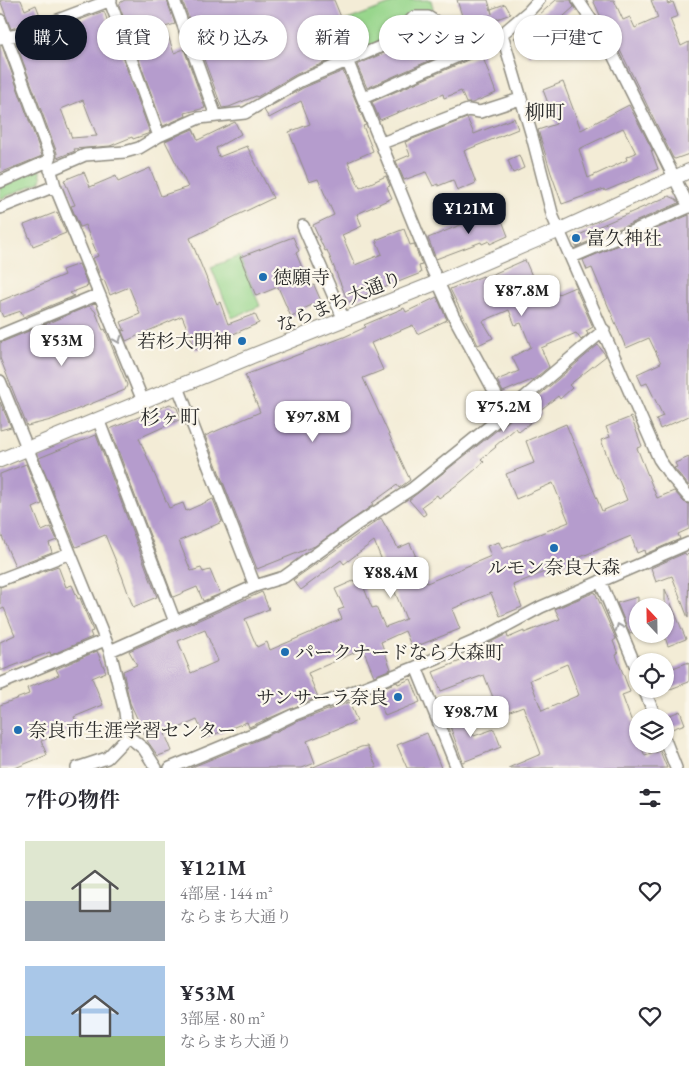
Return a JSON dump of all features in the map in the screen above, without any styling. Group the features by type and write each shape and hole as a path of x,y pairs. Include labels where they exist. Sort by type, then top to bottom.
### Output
{"street":[{"path":"3,37 18,35 110,0 159,136"},
{"path":"174,0 216,116"},
{"path":"504,32 527,5 539,0"},
{"path":"572,257 689,207 608,46 578,0"},
{"path":"0,20 3,37 50,156 49,166 55,186 143,401"},
{"path":"504,41 532,136 553,217 659,459 689,497"},
{"path":"0,182 86,155 125,152 139,148 159,136 199,118 245,113 300,82 347,60 432,269 453,315 506,413"},
{"path":"363,98 449,60"},
{"path":"382,143 468,110 480,112 520,99"},
{"name":"ならまち大通り","path":"0,460 438,282 560,230 689,171"},
{"path":"0,208 55,186"},
{"path":"303,226 344,320"},
{"path":"0,335 100,294"},
{"path":"110,651 255,586 284,577 356,525 413,488 604,330"},
{"path":"0,381 110,651 125,712 128,736 144,750 156,768"},
{"path":"178,387 255,586"},
{"path":"98,419 175,622"},
{"path":"170,768 262,730 293,715 416,667 491,634 541,606 689,543"},
{"path":"0,580 70,553"},
{"path":"600,581 630,653"},
{"path":"0,684 105,640"},
{"path":"416,667 457,768"},
{"path":"77,768 107,758 128,736"},
{"path":"670,753 676,768"}],"green space":[{"path":"401,0 431,0 433,8 429,15 379,15 379,41 369,48 369,15 361,15"},
{"path":"39,169 42,178 40,182 0,199 0,186"},
{"path":"239,256 260,306 232,318 211,267"}],"building":[{"path":"0,0 21,0 25,10 36,5 40,15 15,15 15,28 11,29"},
{"path":"125,0 167,0 175,24 169,26 169,15 123,15 119,5"},
{"path":"182,0 334,0 340,15 297,15 297,60 331,60 297,74 257,97 222,108 204,60 287,60 287,15 188,15"},
{"path":"457,0 488,0 492,14 491,9 505,4 511,14 504,16 462,15"},
{"path":"556,0 571,0 574,7 565,15 539,15"},
{"path":"593,0 614,0 621,15 600,15"},
{"path":"651,0 666,0 668,4 673,2 678,16 670,19 681,46 689,42 689,154 673,158 622,54 622,18 623,20 630,17 635,28 658,18"},
{"path":"104,11 105,15 97,15 97,60 124,60 150,133 133,139 132,137 110,146 74,149 75,151 57,158 57,153 22,60 87,60 87,17","holes":["83,100 97,136 72,138 61,109"]},
{"path":"169,39 174,53 179,51 179,60 188,60 205,108 185,113 186,116 163,126 139,60 169,60"},
{"path":"2,46 42,156 0,173 0,47"},
{"path":"379,55 379,60 431,60 367,88 357,65"},
{"path":"468,60 484,60 496,93 472,103 466,103 461,91 444,98 443,94 380,120 372,102"},
{"path":"343,71 366,125 363,126 373,151 348,162 360,188 386,176 390,186 387,187 392,198 357,214 362,226 342,235 355,265 382,254 376,240 404,229 410,245 414,244 422,265 419,266 421,273 348,302 327,250 325,251 313,225 334,215 318,179 309,182 289,132 310,124 301,101 269,118 264,110 303,88"},
{"path":"563,82 581,130 629,105 653,151 651,150 658,169 605,191 604,189 562,204 538,130 556,124 543,90","holes":["623,128 636,153 626,157 627,160 588,178 579,149"]},
{"path":"467,118 474,134 514,118 518,129 464,151 476,183 457,191 453,180 433,186 426,172 404,180 396,161 410,155 405,142"},
{"path":"235,122 241,134 216,148 219,157 247,146 273,198 190,238 217,304 220,302 228,324 255,314 259,323 196,350 182,316 126,341 121,329 125,331 121,322 140,314 129,287 110,295 104,280 102,281 93,258 98,256 85,225 80,227 71,206 75,205 64,180 84,172 90,187 116,176 118,182 150,168 161,196 188,187 165,141 193,129 198,140"},
{"path":"519,155 524,168 513,173 508,160"},
{"path":"669,196 676,199 679,203 576,247 572,238"},
{"path":"498,210 508,236 490,244 489,241 482,244 481,242 436,259 428,238"},
{"path":"57,212 66,233 33,246 24,225"},
{"path":"689,215 689,416 660,429 656,419 663,416 647,383 642,385 637,374 661,363 649,338 626,348 592,268 587,270 583,260"},
{"path":"293,237 299,251 296,253 310,287 314,285 321,301 303,309 304,312 291,317 278,287 256,296 240,257"},
{"path":"525,260 532,276 519,281 530,306 575,287 593,327 586,331 588,334 581,340 576,333 541,348 549,367 534,379 503,392 497,380 519,371 512,357 531,347 521,323 515,325 509,310 483,321 493,338 478,345 450,289 483,276 484,278"},
{"path":"79,264 88,286 70,293 74,296 23,317 21,311 3,317 0,310 0,301 64,275 62,270"},
{"path":"437,297 447,320 417,334 413,325 371,343 383,370 363,378 410,480 399,488 397,485 372,503 373,505 315,546 257,569 205,436 260,412 245,375 344,337 366,327 364,325 404,308 406,312"},
{"path":"89,306 95,311 103,330 105,329 127,385 125,390 51,420 27,426 0,358 0,343"},
{"path":"598,345 606,356 569,385 572,388 560,399 558,396 539,411 541,414 519,432 516,428 495,446 481,459 484,462 462,481 439,498 437,495 422,506 426,514 423,516 409,500 511,419"},
{"path":"0,402 11,427 0,430"},
{"path":"170,404 177,408 181,419 139,438 169,508 183,503 186,511 213,499 222,522 179,541 191,571 201,568 203,572 210,570 220,594 203,601 197,587 173,597 110,429"},
{"path":"631,417 642,446 637,448 657,498 674,491 684,502 689,504 689,529 678,534 680,539 645,554 644,550 637,553 631,536 513,585 522,607 500,616 491,593 452,609 460,629 412,648 405,631 381,642 391,669 374,676 363,649 308,673 318,697 249,727 247,722 205,738 197,720 165,734 172,751 158,756 148,742 130,703 123,671 137,665 129,651 262,592 269,609 245,619 257,647 267,642 270,650 342,619 338,610 344,608 335,589 360,578 372,608 376,607 385,627 406,619 374,541 344,564 341,560 301,590 293,580 381,518 398,548 410,543 427,583 491,556 487,546 499,542 502,549 569,522 553,483 516,499 506,474 534,463 526,441 566,424 602,511 627,500 618,478 616,479 601,440 610,437 606,427","holes":["205,630 218,661 191,673 178,641"]},
{"path":"96,435 157,597 133,607 105,535 76,547 39,458"},
{"path":"689,457 689,486 674,468 677,467 675,463"},
{"path":"26,464 42,504 33,508 42,531 51,527 57,540 49,543 52,552 15,566 0,532 0,474"},
{"path":"685,553 686,555 689,554 688,618 672,576 656,582 651,568"},
{"path":"58,566 66,587 72,585 78,599 80,598 93,631 90,632 92,637 51,655 50,652 0,671 0,642 15,635 4,608 0,610 0,587"},
{"path":"665,589 669,598 665,598"},
{"path":"595,592 616,639 613,641 618,654 616,655 629,689 629,692 622,695 629,714 629,753 644,753 645,756 661,753 667,768 508,768 541,754 523,706 500,715 484,675 441,691 433,672 478,654 477,649 507,634 508,638 560,619 555,609","holes":["567,664 579,695 542,711 530,680"]},
{"path":"629,600 629,632 617,603"},
{"path":"674,610 686,639 668,646 667,643 674,643"},
{"path":"97,651 106,672 92,678 103,705 74,717 78,726 41,741 47,755 15,768 0,768 0,705 29,694 27,688 59,675 56,669"},
{"path":"689,662 689,682 674,688 674,668"},
{"name":"サンサーラ奈良","path":"411,679 420,702 385,716 376,693 380,691 379,689"},
{"path":"349,702 357,721 307,741 315,763 302,768 190,768 296,722"},
{"path":"464,711 474,736 494,729 501,747 463,762 447,718"},
{"path":"680,711 685,724 674,728 674,713"},
{"path":"427,733 441,768 407,768 397,745"},
{"path":"367,746 377,768 311,768 361,747"}],"place":[{"name":"富久神社","path":"576,238"},
{"name":"徳願寺","path":"263,277"},
{"name":"若杉大明神","path":"242,341"},
{"name":"ルモン奈良大森","path":"554,548"},
{"name":"パークナードなら大森町","path":"285,652"},
{"name":"サンサーラ奈良","path":"398,697"},
{"name":"奈良市生涯学習センター","path":"18,730"}],"district":[{"name":"柳町","path":"545,112"},
{"name":"杉ヶ町","path":"170,417"}]}
